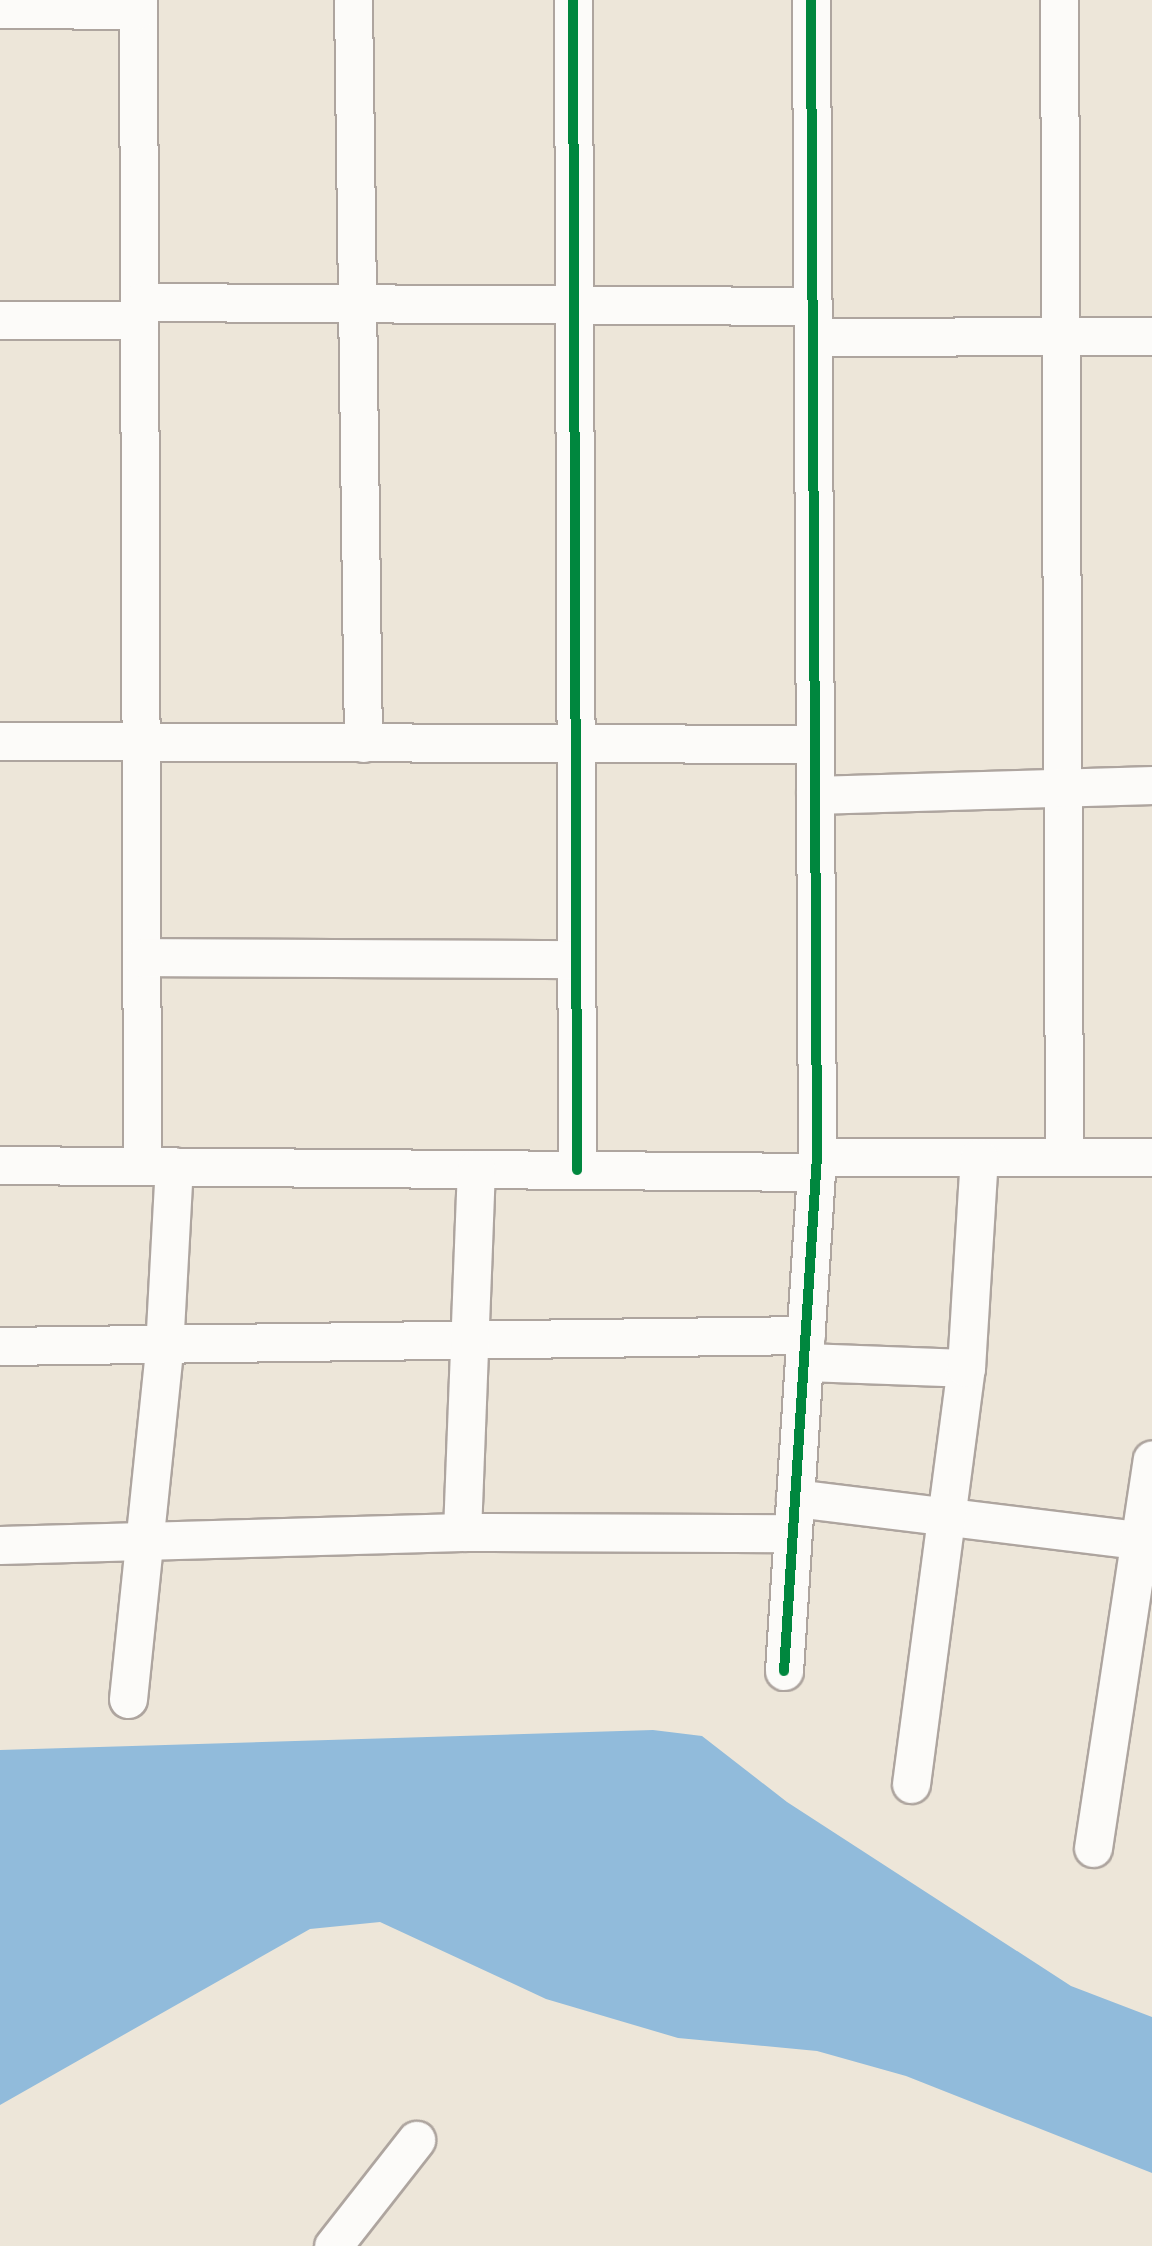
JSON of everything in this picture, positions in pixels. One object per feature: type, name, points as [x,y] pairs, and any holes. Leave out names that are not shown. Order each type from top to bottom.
[{"type":"street","points":[[353,0],[363,743]]},
{"type":"street","points":[[573,0],[577,1170]]},
{"type":"street","points":[[784,1671],[817,1164],[811,0]]},
{"type":"street","points":[[1059,0],[1064,1157]]},
{"type":"street","points":[[0,9],[138,5],[142,957],[158,1166],[164,1349],[128,1699]]},
{"type":"street","points":[[0,320],[140,311],[356,303],[574,304],[813,322],[1061,336],[1152,336]]},
{"type":"street","points":[[0,741],[815,744]]},
{"type":"street","points":[[815,795],[1152,785]]},
{"type":"street","points":[[142,957],[576,959]]},
{"type":"street","points":[[911,1784],[966,1368],[979,1157]]},
{"type":"street","points":[[0,1165],[577,1170],[979,1157],[1152,1157]]},
{"type":"street","points":[[462,1532],[476,1169]]},
{"type":"street","points":[[0,1346],[164,1349],[470,1335],[805,1349],[966,1368]]},
{"type":"street","points":[[1093,1847],[1146,1541],[1152,1459]]},
{"type":"street","points":[[0,1545],[145,1544],[462,1532],[794,1515],[946,1517],[1146,1541]]},
{"type":"street","points":[[333,2246],[416,2140]]},
{"type":"water","points":[[653,1730],[702,1736],[787,1802],[1071,1986],[1152,2017],[1152,2173],[906,2076],[817,2051],[678,2038],[546,1999],[380,1922],[310,1929],[0,2105],[0,1750]]},
{"type":"cycle path","points":[[573,0],[577,1170]]},
{"type":"cycle path","points":[[784,1671],[817,1157],[811,0]]}]
